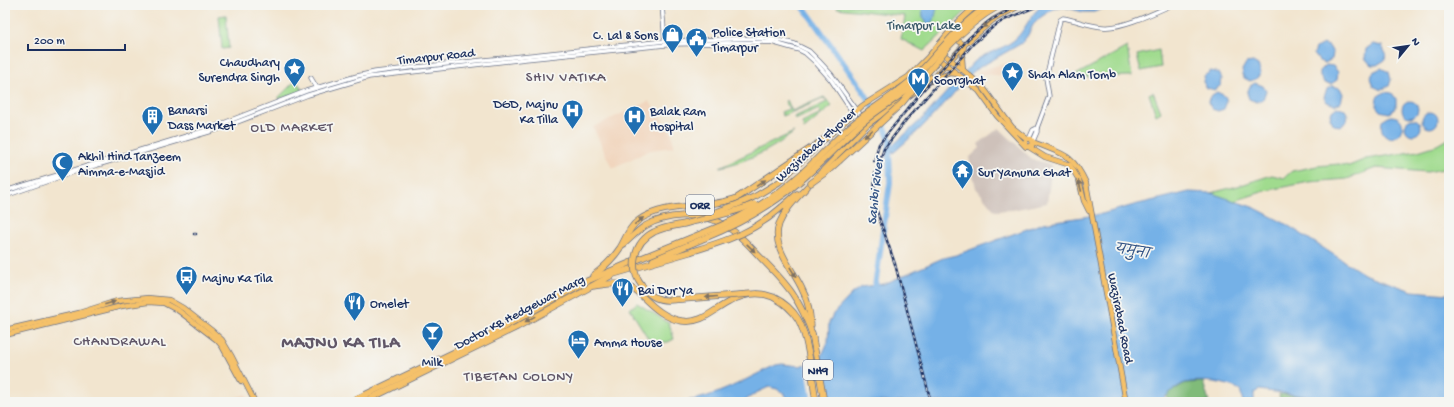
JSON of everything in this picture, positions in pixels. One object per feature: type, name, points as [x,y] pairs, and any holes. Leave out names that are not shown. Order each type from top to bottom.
[{"type":"highway","name":"Wazirabad Flyover","points":[[642,265],[704,236],[773,195],[800,175],[853,124],[916,76],[968,19],[990,5]]},
{"type":"highway","name":"Wazirabad Flyover","points":[[588,284],[639,259],[744,220],[776,200],[809,174],[867,119],[897,98],[924,76],[966,29],[984,15],[1000,6]]},
{"type":"highway","name":"Doctor KB Hedgewar Marg","points":[[350,402],[482,338],[588,284],[614,274],[642,265],[666,260],[745,233],[784,208],[809,185],[829,170],[902,103],[924,76]]},
{"type":"highway","points":[[675,226],[738,204],[756,196],[778,182],[826,138]]},
{"type":"highway","name":"ORR","points":[[588,284],[608,264],[620,248],[632,226],[643,218],[667,210],[724,202],[737,198],[826,138]]},
{"type":"highway","points":[[750,294],[667,300],[655,298],[641,286],[636,274],[634,263],[636,251],[649,235],[661,229],[734,212],[773,195]]},
{"type":"highway","points":[[784,208],[779,225],[778,239],[784,258],[805,295],[813,337]]},
{"type":"highway","points":[[620,248],[634,234],[650,224],[672,217],[695,217],[711,220],[727,227],[750,246],[786,283],[796,296],[806,316],[813,337]]},
{"type":"highway","points":[[588,284],[624,284],[634,290],[662,313],[677,320],[695,321],[705,317],[728,302],[750,294]]},
{"type":"highway","name":"Doctor KB Hedgewar Marg","points":[[363,402],[510,330],[588,284]]},
{"type":"highway","name":"NH9","points":[[750,294],[769,296],[785,304],[798,319],[805,341],[816,402]]},
{"type":"highway","name":"NH9","points":[[813,337],[824,402]]},
{"type":"main road","points":[[918,90],[908,77],[970,11],[980,5]]},
{"type":"main road","points":[[809,185],[824,167],[867,125],[932,80],[947,66],[964,45],[993,20],[1021,5]]},
{"type":"main road","points":[[949,32],[964,45]]},
{"type":"main road","points":[[932,80],[950,73],[961,72],[964,45]]},
{"type":"main road","name":"Wazirabad Road","points":[[936,47],[951,60],[961,72],[986,92],[1012,127],[1030,140],[1052,149],[1075,162],[1086,183],[1126,402]]},
{"type":"main road","name":"Wazirabad Road","points":[[931,53],[947,66],[961,72]]},
{"type":"main road","points":[[920,64],[932,80]]},
{"type":"main road","name":"ORR","points":[[826,138],[862,106],[908,77]]},
{"type":"main road","name":"Wazirabad Road","points":[[973,82],[986,98],[997,116],[1027,146],[1045,157],[1065,162],[1070,165],[1079,180],[1084,201],[1091,214]]},
{"type":"main road","points":[[1025,140],[1030,140],[1032,146],[1027,146],[1025,140]]},
{"type":"main road","points":[[5,330],[86,311],[117,301],[148,298],[169,300],[183,308],[222,340],[232,357],[253,402]]},
{"type":"main road","points":[[5,335],[122,306],[148,302],[164,304],[179,311],[217,340],[253,402]]},
{"type":"street","points":[[662,5],[665,43]]},
{"type":"street","points":[[1030,140],[1033,130],[1037,128],[1049,96],[1046,78],[1060,20],[1063,18],[1092,25],[1112,27],[1145,17],[1172,5]]},
{"type":"street","name":"Timarpur Road","points":[[5,196],[75,171],[203,131],[316,88],[375,72],[665,43],[771,42],[799,50],[805,53],[816,63],[856,112]]},
{"type":"street","name":"Timarpur Road","points":[[5,191],[220,129],[308,95],[369,77],[665,43]]},
{"type":"street","points":[[311,78],[316,88]]},
{"type":"street","points":[[856,112],[867,125]]},
{"type":"street","points":[[856,112],[863,129]]},
{"type":"shaded area","points":[[1013,61],[1013,76],[977,74],[978,71]]},
{"type":"shaded area","name":"Balak Ram Hospital","points":[[649,101],[670,130],[674,144],[673,147],[651,150],[612,168],[593,127]]},
{"type":"shaded area","points":[[999,128],[1032,159],[1052,165],[1047,203],[1012,210],[995,211],[976,188],[969,158],[980,148],[978,144]]},
{"type":"shaded area","points":[[246,394],[249,402],[222,402]]},
{"type":"green space","name":"Timarpur Lake","points":[[838,5],[975,5],[963,14],[924,51],[901,39],[905,16],[837,8]]},
{"type":"green space","points":[[226,15],[229,48],[222,49],[219,16]]},
{"type":"green space","points":[[1127,47],[1132,76],[1072,77]]},
{"type":"green space","points":[[1159,50],[1161,67],[1141,71],[1137,55]]},
{"type":"green space","points":[[296,80],[303,91],[279,99],[278,98]]},
{"type":"green space","points":[[1153,92],[1161,112],[1156,115],[1149,94]]},
{"type":"green space","points":[[824,97],[825,98],[783,116],[781,112],[789,109],[785,101],[787,100],[792,111]]},
{"type":"green space","points":[[825,98],[832,106],[804,129],[802,123],[821,114],[819,109],[795,120],[794,117],[827,102]]},
{"type":"green space","points":[[794,132],[775,146],[760,154],[737,163],[720,167]]},
{"type":"green space","points":[[1449,138],[1449,168],[1427,172],[1376,168],[1347,179],[1309,182],[1265,191],[1234,201],[1211,193],[1272,175],[1284,178],[1292,171],[1317,166],[1339,164],[1349,166],[1366,159],[1418,151],[1437,145]]},
{"type":"green space","points":[[637,303],[669,323],[674,339],[668,342],[651,343],[630,309]]},
{"type":"green space","points":[[1203,382],[1209,402],[1167,402],[1167,394],[1185,383]]},
{"type":"green space","points":[[1279,394],[1313,397],[1328,402],[1280,402]]},
{"type":"water","points":[[922,5],[938,5],[932,22],[927,24],[923,17]]},
{"type":"water","points":[[1043,5],[1113,5],[1094,12],[1083,12],[1064,7],[1053,9],[1041,17],[1033,25],[1022,43],[973,71],[918,131],[893,153],[893,145],[922,119],[974,62],[1013,41],[1034,13]]},
{"type":"water","points":[[1323,44],[1329,46],[1333,53],[1332,59],[1325,63],[1319,61],[1314,54],[1316,48]]},
{"type":"water","points":[[1373,44],[1382,46],[1386,54],[1385,60],[1377,65],[1371,65],[1365,58],[1366,49]]},
{"type":"water","points":[[1253,62],[1258,65],[1261,73],[1256,79],[1250,81],[1244,78],[1242,70],[1246,63]]},
{"type":"water","points":[[1326,65],[1333,66],[1338,72],[1337,80],[1331,84],[1325,83],[1320,77],[1320,71]]},
{"type":"water","points":[[1381,68],[1389,72],[1391,80],[1389,86],[1381,90],[1373,86],[1370,78],[1373,72]]},
{"type":"water","points":[[1211,71],[1219,73],[1222,79],[1221,85],[1215,90],[1207,88],[1203,82],[1204,76]]},
{"type":"water","points":[[1255,83],[1263,86],[1266,91],[1263,99],[1257,102],[1249,99],[1247,93],[1250,86]]},
{"type":"water","points":[[1332,86],[1340,88],[1343,94],[1341,102],[1335,105],[1327,102],[1324,97],[1327,89]]},
{"type":"water","points":[[1217,92],[1225,96],[1227,101],[1224,109],[1218,111],[1212,109],[1208,102],[1212,95]]},
{"type":"water","points":[[1384,92],[1392,93],[1396,99],[1396,108],[1389,113],[1380,111],[1376,106],[1377,97]]},
{"type":"water","points":[[1410,101],[1417,106],[1418,109],[1413,116],[1410,117],[1403,112],[1402,109],[1407,102]]},
{"type":"water","points":[[1337,107],[1345,110],[1348,115],[1347,121],[1341,126],[1334,125],[1330,118],[1332,111]]},
{"type":"water","points":[[1430,112],[1436,114],[1438,120],[1436,126],[1430,128],[1424,126],[1422,120],[1424,114]]},
{"type":"water","points":[[1390,116],[1397,117],[1401,121],[1402,125],[1401,130],[1394,137],[1389,137],[1384,134],[1381,126],[1382,121]]},
{"type":"water","points":[[1413,119],[1420,124],[1421,127],[1416,134],[1413,135],[1406,130],[1405,127],[1410,120]]},
{"type":"water","name":"यमुना","points":[[1189,192],[1211,193],[1255,208],[1284,223],[1364,274],[1412,291],[1449,294],[1449,402],[1328,402],[1313,397],[1259,390],[1254,393],[1254,402],[1243,402],[1240,390],[1235,387],[1221,383],[1198,381],[1185,383],[1178,386],[1160,402],[789,402],[783,393],[777,389],[769,387],[756,393],[743,402],[654,402],[697,399],[727,389],[776,365],[782,364],[800,366],[815,360],[823,353],[828,342],[829,323],[833,314],[853,293],[862,287],[884,284],[943,258],[956,255],[1043,223],[1102,214]]},
{"type":"pier","points":[[820,353],[829,402],[812,402],[805,362],[814,359]]},
{"type":"waterway","name":"Sahibi River","points":[[802,5],[862,89],[883,122],[890,141],[890,183],[874,293]]},
{"type":"waterway","name":"Sahibi River","points":[[889,150],[896,145]]},
{"type":"railway","points":[[874,161],[879,144],[918,96],[969,38],[989,21],[1019,5]]},
{"type":"railway","points":[[931,402],[895,264],[874,203],[875,174],[884,149],[906,120],[974,43],[1004,20],[1040,5]]},
{"type":"place","name":"C. Lal & Sons","points":[[673,54]]},
{"type":"place","name":"Police Station Timarpur","points":[[697,58]]},
{"type":"place","name":"Chaudhary Surendra Singh","points":[[295,88]]},
{"type":"place","name":"Shah Alam Tomb","points":[[1012,92]]},
{"type":"place","name":"Soorghat","points":[[919,98]]},
{"type":"place","name":"DGD, Majnu Ka Tilla","points":[[573,130]]},
{"type":"place","name":"Banarsi Dass Market","points":[[153,136]]},
{"type":"place","name":"Balak Ram Hospital","points":[[635,136]]},
{"type":"place","name":"Akhil Hind Tanzeem Aimma-e-Masjid","points":[[62,182]]},
{"type":"place","name":"Sur Yamuna Ghat","points":[[963,190]]},
{"type":"place","name":"Majnu Ka Tila","points":[[186,296]]},
{"type":"place","name":"Bai Dur Ya","points":[[623,308]]},
{"type":"place","name":"Omelet","points":[[355,322]]},
{"type":"place","name":"Milk","points":[[432,352]]},
{"type":"place","name":"Amma House","points":[[578,360]]},
{"type":"district","name":"SHIV VATIKA","points":[[566,76]]},
{"type":"district","name":"OLD MARKET","points":[[292,126]]},
{"type":"district","name":"CHANDRAWAL","points":[[120,340]]},
{"type":"district","name":"MAJNU KA TILA","points":[[341,341]]},
{"type":"district","name":"TIBETAN COLONY","points":[[519,375]]}]
